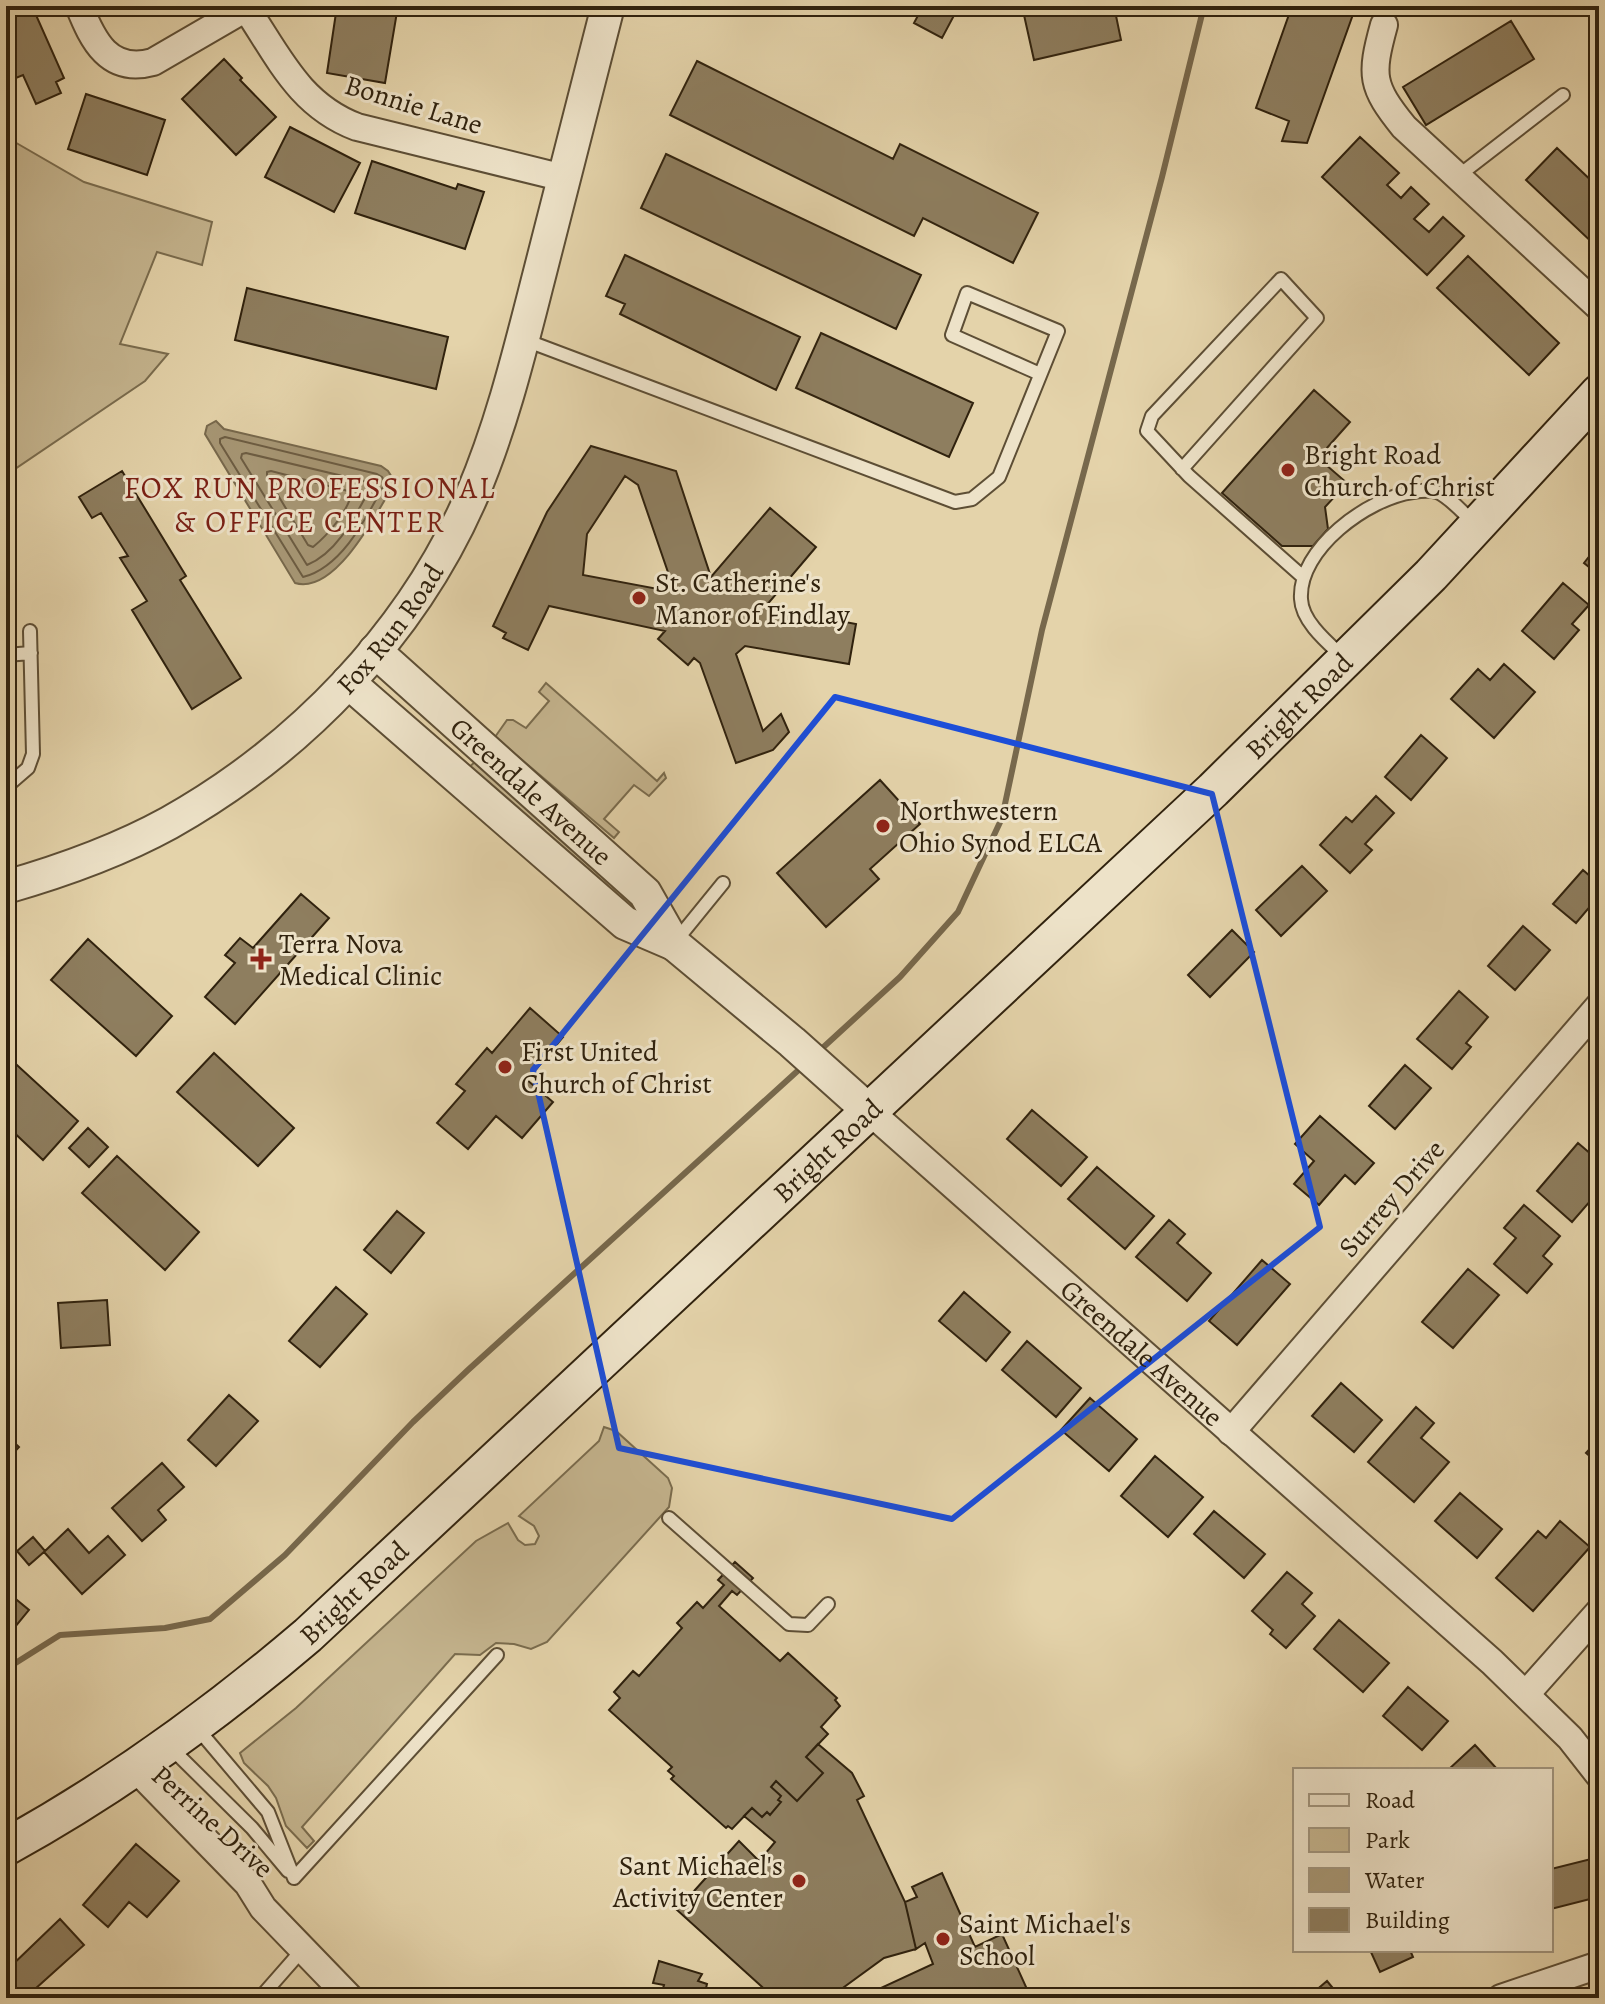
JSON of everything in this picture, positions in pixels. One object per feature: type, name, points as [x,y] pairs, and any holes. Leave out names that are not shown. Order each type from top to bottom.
[{"type":"main road","name":"Bright Road","points":[[6,1847],[128,1774],[182,1736],[308,1635],[1213,790],[1477,526],[1599,393]]},
{"type":"street","name":"Bonnie Lane","points":[[79,6],[98,44],[108,56],[122,64],[137,66],[153,62],[247,7],[301,91],[313,103],[342,121],[451,152],[564,178]]},
{"type":"street","name":"Fox Run Road","points":[[6,887],[54,873],[113,850],[168,823],[226,788],[325,707],[375,651],[407,609],[471,497],[494,439],[608,6]]},
{"type":"street","points":[[1384,25],[1374,72],[1384,102],[1404,127],[1599,307]]},
{"type":"street","name":"Greendale Avenue","points":[[375,651],[645,893],[674,944]]},
{"type":"street","name":"Greendale Avenue","points":[[348,682],[625,923],[674,944],[792,1042],[1526,1694],[1570,1738],[1599,1775]]},
{"type":"street","name":"Surrey Drive","points":[[1231,1432],[1599,1006]]},
{"type":"street","points":[[1526,1694],[1599,1612]]},
{"type":"street","name":"Perrine Drive","points":[[128,1774],[248,1884],[263,1908],[348,1997]]},
{"type":"street","points":[[1501,1998],[1599,1965]]},
{"type":"lane","points":[[1457,177],[1563,95]]},
{"type":"lane","points":[[1182,469],[1317,318],[1281,279],[1152,416],[1147,431],[1182,469],[1303,577]]},
{"type":"lane","points":[[522,338],[955,502],[972,499],[999,477],[1058,331],[967,293],[952,335],[1040,374]]},
{"type":"lane","points":[[1346,660],[1325,641],[1307,618],[1301,601],[1303,577],[1333,534],[1378,503],[1404,493],[1436,492],[1477,526]]},
{"type":"lane","points":[[6,787],[28,768],[33,754],[30,631]]},
{"type":"lane","points":[[6,655],[31,653]]},
{"type":"lane","points":[[674,944],[723,883]]},
{"type":"lane","points":[[669,1518],[789,1624],[808,1625],[828,1604]]},
{"type":"lane","points":[[294,1878],[497,1655]]},
{"type":"lane","points":[[182,1736],[268,1812],[294,1878]]},
{"type":"lane","points":[[182,1736],[294,1878]]},
{"type":"lane","points":[[260,1998],[303,1949]]},
{"type":"highlighted area","points":[[835,697],[1212,794],[1320,1227],[952,1519],[619,1448],[533,1070]]},
{"type":"green space","points":[[6,137],[84,182],[212,222],[202,265],[157,252],[120,344],[168,354],[145,381],[6,475]]},
{"type":"green space","points":[[546,683],[657,781],[664,773],[666,778],[649,796],[634,785],[604,819],[619,832],[614,838],[495,737],[507,720],[526,728],[549,701],[539,692]]},
{"type":"green space","points":[[477,760],[640,902],[638,915],[465,771]]},
{"type":"green space","points":[[604,1427],[616,1431],[668,1478],[672,1488],[669,1507],[547,1642],[531,1649],[496,1643],[480,1655],[455,1654],[302,1827],[314,1841],[307,1848],[286,1826],[276,1798],[244,1763],[240,1753],[296,1708],[476,1541],[508,1523],[518,1540],[525,1545],[535,1544],[539,1536],[534,1526],[519,1516],[599,1441]]},
{"type":"water","points":[[216,421],[224,429],[381,466],[388,471],[395,482],[378,512],[354,548],[326,576],[310,583],[295,583],[205,434],[207,426]]},
{"type":"building","points":[[6,6],[32,6],[64,78],[56,82],[61,93],[36,104],[23,75],[6,82]]},
{"type":"building","points":[[337,6],[398,6],[385,83],[327,73]]},
{"type":"building","points":[[923,6],[959,6],[942,38],[914,23]]},
{"type":"building","points":[[1022,6],[1114,6],[1121,40],[1034,60]]},
{"type":"building","points":[[1292,6],[1356,6],[1307,143],[1282,141],[1289,121],[1256,108]]},
{"type":"building","points":[[1511,21],[1534,59],[1426,125],[1403,87]]},
{"type":"building","points":[[224,59],[276,117],[236,155],[182,99]]},
{"type":"building","points":[[697,61],[893,159],[900,144],[1038,213],[1013,263],[923,218],[914,236],[670,115]]},
{"type":"building","points":[[86,94],[165,120],[147,175],[68,149]]},
{"type":"building","points":[[290,127],[360,163],[334,212],[265,177]]},
{"type":"building","points":[[1360,137],[1399,173],[1387,185],[1401,198],[1411,187],[1429,204],[1414,219],[1429,232],[1443,217],[1464,236],[1427,275],[1322,177]]},
{"type":"building","points":[[1557,148],[1599,188],[1599,249],[1526,180]]},
{"type":"building","points":[[666,154],[921,275],[896,329],[641,208]]},
{"type":"building","points":[[372,161],[456,189],[458,184],[484,192],[465,249],[355,213]]},
{"type":"building","points":[[625,255],[800,337],[776,390],[620,314],[625,304],[606,296]]},
{"type":"building","points":[[1468,256],[1559,343],[1529,375],[1437,288]]},
{"type":"building","points":[[247,288],[448,337],[436,389],[235,340]]},
{"type":"building","points":[[821,333],[973,403],[949,457],[796,388]]},
{"type":"building","name":"Bright Road Church of Christ","points":[[1314,390],[1350,422],[1318,458],[1347,483],[1325,507],[1328,529],[1313,546],[1282,546],[1222,493]]},
{"type":"building","name":"St. Catherine's Manor of Findlay","points":[[591,446],[676,471],[711,577],[770,508],[816,547],[765,607],[856,624],[849,664],[745,646],[736,654],[763,731],[781,714],[789,732],[773,750],[736,763],[700,663],[694,658],[688,665],[658,639],[665,631],[549,606],[528,650],[503,638],[506,633],[493,626],[547,512]],"holes":[[[625,476],[638,485],[671,581],[663,590],[583,575],[587,534]]]},
{"type":"building","points":[[122,471],[186,576],[180,580],[241,678],[192,709],[132,610],[147,601],[120,558],[128,556],[101,513],[92,518],[79,497]]},
{"type":"building","points":[[1599,544],[1599,575],[1584,563]]},
{"type":"building","points":[[1563,583],[1589,605],[1572,624],[1579,630],[1554,659],[1522,631]]},
{"type":"building","points":[[1504,664],[1535,692],[1494,738],[1451,699],[1478,669],[1490,680]]},
{"type":"building","points":[[1421,735],[1447,758],[1411,800],[1385,777]]},
{"type":"building","points":[[880,780],[920,824],[870,869],[879,879],[826,927],[777,873]]},
{"type":"building","points":[[1376,796],[1394,813],[1365,844],[1372,850],[1350,873],[1320,845],[1346,817],[1352,822]]},
{"type":"building","points":[[1302,866],[1327,891],[1281,936],[1256,910]]},
{"type":"building","points":[[1583,870],[1599,884],[1599,896],[1576,923],[1553,904]]},
{"type":"building","name":"Terra Nova Medical Clinic","points":[[301,894],[329,918],[235,1024],[205,997],[235,963],[225,955],[240,938],[253,948]]},
{"type":"building","points":[[1523,926],[1550,950],[1515,990],[1488,966]]},
{"type":"building","points":[[1232,930],[1254,952],[1210,997],[1188,975]]},
{"type":"building","points":[[88,939],[172,1016],[136,1056],[51,980]]},
{"type":"building","points":[[1459,991],[1488,1017],[1466,1043],[1471,1047],[1452,1069],[1417,1039]]},
{"type":"building","name":"First United Church of Christ","points":[[530,1008],[563,1037],[527,1080],[553,1102],[522,1138],[496,1116],[468,1149],[437,1123],[465,1091],[456,1084],[487,1048],[492,1053]]},
{"type":"building","points":[[214,1053],[294,1128],[258,1166],[177,1092]]},
{"type":"building","points":[[6,1055],[78,1121],[43,1160],[6,1125]]},
{"type":"building","points":[[1405,1065],[1431,1088],[1395,1129],[1369,1106]]},
{"type":"building","points":[[1032,1110],[1087,1157],[1061,1186],[1007,1139]]},
{"type":"building","points":[[1320,1116],[1374,1163],[1355,1184],[1345,1175],[1319,1205],[1294,1184],[1314,1161],[1295,1144]]},
{"type":"building","points":[[88,1128],[108,1147],[89,1167],[69,1148]]},
{"type":"building","points":[[1578,1143],[1599,1161],[1599,1191],[1572,1222],[1537,1191]]},
{"type":"building","points":[[117,1156],[199,1232],[165,1270],[82,1193]]},
{"type":"building","points":[[1097,1167],[1154,1216],[1125,1249],[1068,1199]]},
{"type":"building","points":[[1524,1205],[1560,1236],[1543,1256],[1552,1264],[1527,1293],[1494,1264],[1516,1238],[1504,1228]]},
{"type":"building","points":[[397,1211],[424,1233],[391,1273],[364,1250]]},
{"type":"building","points":[[1169,1220],[1185,1234],[1177,1243],[1211,1273],[1187,1301],[1136,1257]]},
{"type":"building","points":[[1262,1260],[1290,1284],[1237,1345],[1209,1321]]},
{"type":"building","points":[[1468,1269],[1499,1295],[1453,1348],[1422,1322]]},
{"type":"building","points":[[336,1287],[367,1314],[320,1367],[289,1341]]},
{"type":"building","points":[[964,1292],[1010,1332],[986,1361],[939,1321]]},
{"type":"building","points":[[107,1300],[110,1345],[61,1348],[58,1303]]},
{"type":"building","points":[[1027,1341],[1081,1388],[1056,1417],[1002,1370]]},
{"type":"building","points":[[1341,1383],[1382,1420],[1354,1452],[1312,1416]]},
{"type":"building","points":[[229,1395],[258,1421],[216,1466],[188,1440]]},
{"type":"building","points":[[1090,1398],[1137,1439],[1109,1471],[1061,1430]]},
{"type":"building","points":[[1416,1407],[1434,1423],[1421,1438],[1449,1462],[1414,1502],[1368,1462]]},
{"type":"building","points":[[6,1435],[19,1447],[6,1461]]},
{"type":"building","points":[[1599,1439],[1599,1464],[1586,1453]]},
{"type":"building","points":[[1155,1456],[1203,1497],[1168,1537],[1121,1496]]},
{"type":"building","points":[[162,1463],[184,1487],[158,1510],[166,1520],[142,1541],[112,1508]]},
{"type":"building","points":[[1460,1493],[1502,1529],[1477,1558],[1435,1521]]},
{"type":"building","points":[[1214,1511],[1265,1554],[1244,1578],[1194,1534]]},
{"type":"building","points":[[1560,1521],[1590,1547],[1533,1611],[1496,1578],[1538,1531],[1546,1538]]},
{"type":"building","points":[[68,1529],[89,1553],[108,1536],[125,1555],[82,1594],[44,1552],[29,1565],[17,1551],[33,1537],[45,1551]]},
{"type":"building","points":[[735,1562],[753,1578],[737,1595],[732,1591],[719,1606],[780,1661],[788,1653],[837,1698],[835,1700],[840,1706],[821,1727],[828,1734],[806,1757],[823,1773],[797,1801],[776,1781],[771,1787],[781,1796],[778,1800],[781,1802],[770,1815],[767,1812],[762,1817],[752,1808],[732,1829],[726,1828],[671,1779],[674,1776],[668,1771],[672,1767],[609,1710],[620,1698],[614,1692],[633,1671],[639,1676],[682,1628],[677,1623],[697,1602],[703,1608],[724,1585],[718,1580]]},
{"type":"building","points":[[1287,1572],[1312,1593],[1302,1604],[1315,1616],[1286,1648],[1270,1634],[1273,1630],[1252,1611]]},
{"type":"building","points":[[6,1591],[29,1610],[6,1638]]},
{"type":"building","points":[[1339,1620],[1389,1663],[1363,1692],[1314,1649]]},
{"type":"building","points":[[1408,1687],[1448,1721],[1422,1750],[1383,1716]]},
{"type":"building","name":"Sant Michael's Activity Center","points":[[818,1744],[852,1773],[864,1796],[857,1800],[905,1902],[916,1949],[884,1958],[829,1998],[768,1998],[770,1994],[677,1910],[739,1841],[759,1861],[775,1842],[744,1816],[752,1808],[762,1817],[767,1812],[770,1815],[781,1802],[778,1800],[781,1796],[771,1787],[776,1781],[797,1801],[823,1773],[806,1757]]},
{"type":"building","points":[[1475,1745],[1496,1768],[1450,1768]]},
{"type":"building","points":[[136,1844],[179,1881],[147,1917],[129,1902],[108,1927],[83,1905]]},
{"type":"building","points":[[1599,1857],[1599,1883],[1591,1886],[1594,1898],[1553,1908],[1553,1868]]},
{"type":"building","name":"Saint Michael's School","points":[[942,1873],[975,1947],[1002,1934],[1031,1998],[865,1998],[933,1964],[925,1943],[916,1949],[905,1902],[917,1897],[912,1887]]},
{"type":"building","points":[[60,1919],[84,1945],[25,1998],[6,1978],[6,1971]]},
{"type":"building","points":[[1371,1952],[1411,1952],[1413,1957],[1380,1972]]},
{"type":"building","points":[[659,1961],[702,1974],[698,1981],[707,1984],[704,1997],[708,1998],[660,1998],[664,1985],[653,1983]]},
{"type":"building","points":[[1327,1981],[1341,1998],[1307,1998]]},
{"type":"waterway","points":[[817,1053],[900,977],[958,912],[1002,818],[1042,630],[1204,6]]},
{"type":"waterway","points":[[6,1669],[60,1635],[165,1628],[210,1619],[285,1555],[413,1422],[468,1370],[803,1066]]},
{"type":"place","name":"Bright Road Church of Christ","points":[[1288,470]]},
{"type":"place","name":"St. Catherine's Manor of Findlay","points":[[639,598]]},
{"type":"place","name":"Northwestern Ohio Synod ELCA","points":[[883,826]]},
{"type":"place","name":"Terra Nova Medical Clinic","points":[[261,959]]},
{"type":"place","name":"First United Church of Christ","points":[[505,1067]]},
{"type":"place","name":"Sant Michael's Activity Center","points":[[799,1881]]},
{"type":"place","name":"Saint Michael's School","points":[[943,1939]]},
{"type":"district","name":"FOX RUN PROFESSIONAL & OFFICE CENTER","points":[[310,505]]}]
